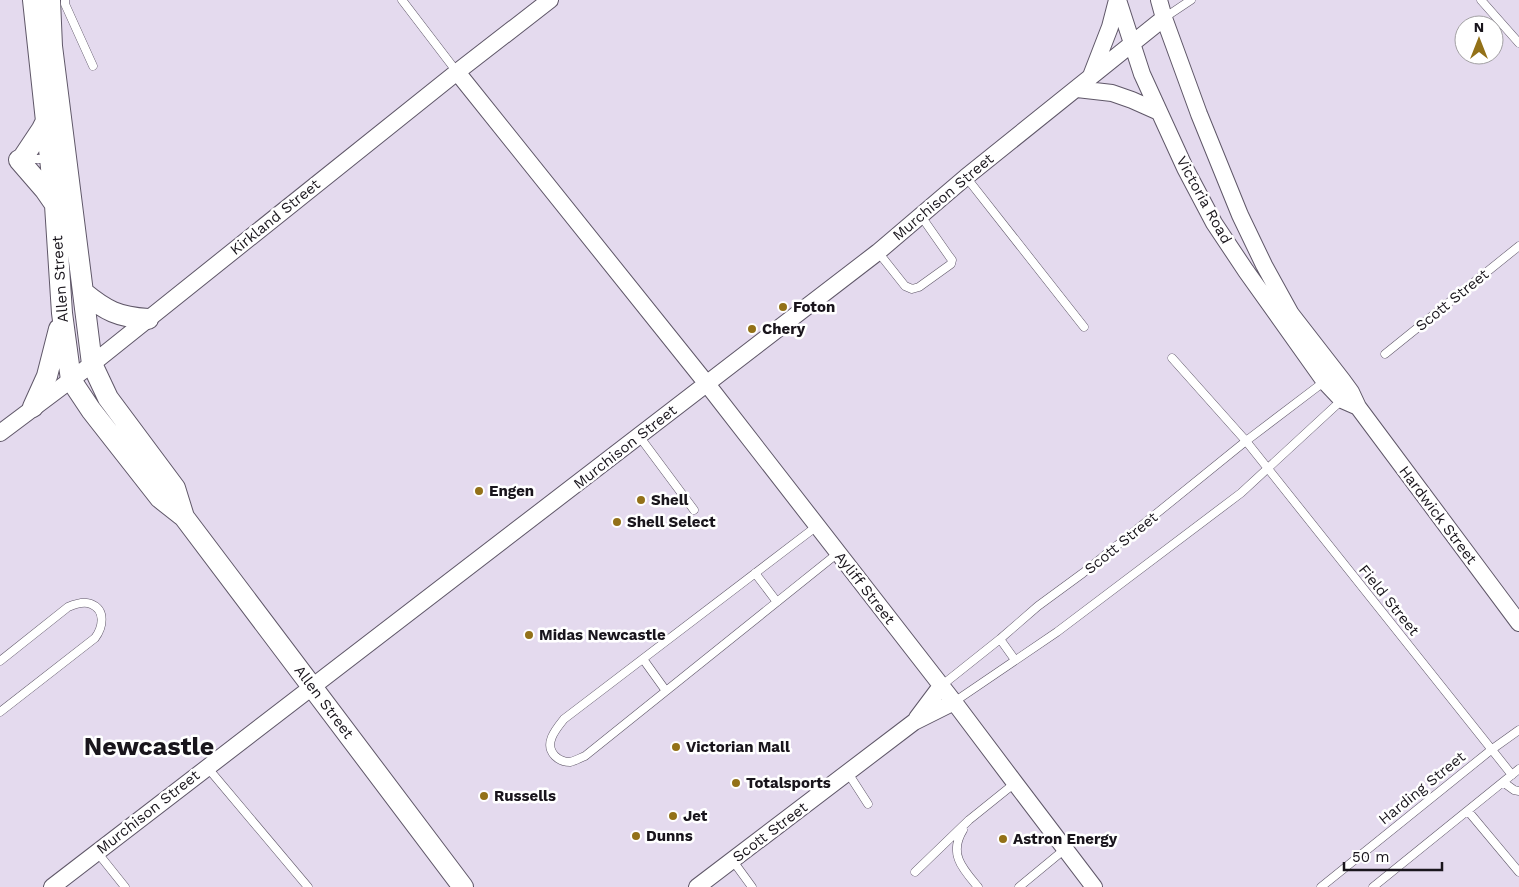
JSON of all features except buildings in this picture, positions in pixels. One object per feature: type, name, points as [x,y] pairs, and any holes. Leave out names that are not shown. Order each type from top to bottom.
[{"type":"street","name":"Allen Street","points":[[33,0],[46,121],[58,159],[83,292],[92,364],[108,398],[175,488],[184,517]]},
{"type":"street","name":"Allen Street","points":[[50,0],[58,159],[55,205],[62,313],[71,380],[91,410],[160,498],[184,517],[463,887]]},
{"type":"street","name":"Kirkland Street","points":[[0,433],[92,364],[550,0]]},
{"type":"street","points":[[1090,78],[1110,27],[1118,0]]},
{"type":"street","name":"Victoria Road","points":[[1118,0],[1131,45],[1142,74],[1185,168],[1214,223],[1246,271],[1331,377]]},
{"type":"street","points":[[1159,0],[1199,114],[1236,206],[1264,265],[1291,314],[1331,377]]},
{"type":"street","name":"Murchison Street","points":[[52,887],[878,252],[966,177],[1164,18]]},
{"type":"street","name":"Ayliff Street","points":[[457,72],[707,384],[954,702],[1014,784],[1094,887]]},
{"type":"street","points":[[1077,89],[1112,93],[1159,112]]},
{"type":"street","points":[[46,121],[18,160],[45,190],[55,205]]},
{"type":"street","points":[[83,292],[105,309],[129,318],[148,319]]},
{"type":"street","points":[[33,407],[47,376],[62,313]]},
{"type":"street","name":"Hardwick Street","points":[[1331,377],[1346,396],[1358,407],[1519,623]]},
{"type":"street","name":"Scott Street","points":[[914,722],[941,686]]},
{"type":"street","name":"Scott Street","points":[[698,887],[914,722],[954,702]]},
{"type":"lane","points":[[65,0],[65,4],[93,66]]},
{"type":"lane","points":[[402,0],[457,72]]},
{"type":"lane","name":"Murchison Street","points":[[1164,18],[1191,0]]},
{"type":"lane","points":[[1481,0],[1519,43]]},
{"type":"lane","points":[[18,160],[58,159]]},
{"type":"lane","points":[[966,177],[1084,327]]},
{"type":"lane","points":[[878,252],[905,286],[912,289],[920,287],[951,264],[952,260],[921,216]]},
{"type":"lane","name":"Scott Street","points":[[1385,354],[1519,246]]},
{"type":"lane","name":"Field Street","points":[[1172,358],[1246,441],[1512,775]]},
{"type":"lane","name":"Scott Street","points":[[941,686],[1000,640],[1038,606],[1083,573],[1246,441],[1331,377]]},
{"type":"lane","name":"Scott Street","points":[[954,702],[1057,632],[1233,499],[1346,396]]},
{"type":"lane","points":[[639,436],[694,510]]},
{"type":"lane","points":[[816,526],[564,719],[554,730],[550,741],[550,750],[554,755],[561,760],[570,762],[585,756],[838,553]]},
{"type":"lane","points":[[755,574],[777,602]]},
{"type":"lane","points":[[0,661],[68,607],[78,603],[90,603],[96,607],[101,615],[101,630],[95,638],[0,712]]},
{"type":"lane","points":[[1000,640],[1014,660]]},
{"type":"lane","points":[[643,659],[666,691]]},
{"type":"lane","name":"Harding Street","points":[[1320,887],[1491,750],[1519,730]]},
{"type":"lane","points":[[207,767],[308,887]]},
{"type":"lane","points":[[1373,887],[1519,769]]},
{"type":"lane","points":[[848,774],[868,804]]},
{"type":"lane","points":[[1503,782],[1514,790],[1519,791]]},
{"type":"lane","points":[[915,872],[969,820],[1014,784]]},
{"type":"lane","points":[[1468,811],[1519,872]]},
{"type":"lane","points":[[969,820],[958,838],[956,849],[961,866],[978,887]]},
{"type":"lane","points":[[1020,887],[1065,849]]},
{"type":"lane","points":[[97,852],[125,887]]},
{"type":"lane","points":[[733,861],[752,887]]},
{"type":"place","name":"Foton","points":[[783,307]]},
{"type":"place","name":"Chery","points":[[752,329]]},
{"type":"place","name":"Engen","points":[[479,491]]},
{"type":"place","name":"Shell","points":[[641,500]]},
{"type":"place","name":"Shell Select","points":[[617,522]]},
{"type":"place","name":"Midas Newcastle","points":[[529,635]]},
{"type":"place","name":"Victorian Mall","points":[[676,747]]},
{"type":"place","name":"Totalsports","points":[[736,783]]},
{"type":"place","name":"Russells","points":[[484,796]]},
{"type":"place","name":"Jet","points":[[673,816]]},
{"type":"place","name":"Dunns","points":[[636,836]]},
{"type":"place","name":"Astron Energy","points":[[1003,839]]},
{"type":"district","name":"Newcastle","points":[[149,746]]}]
